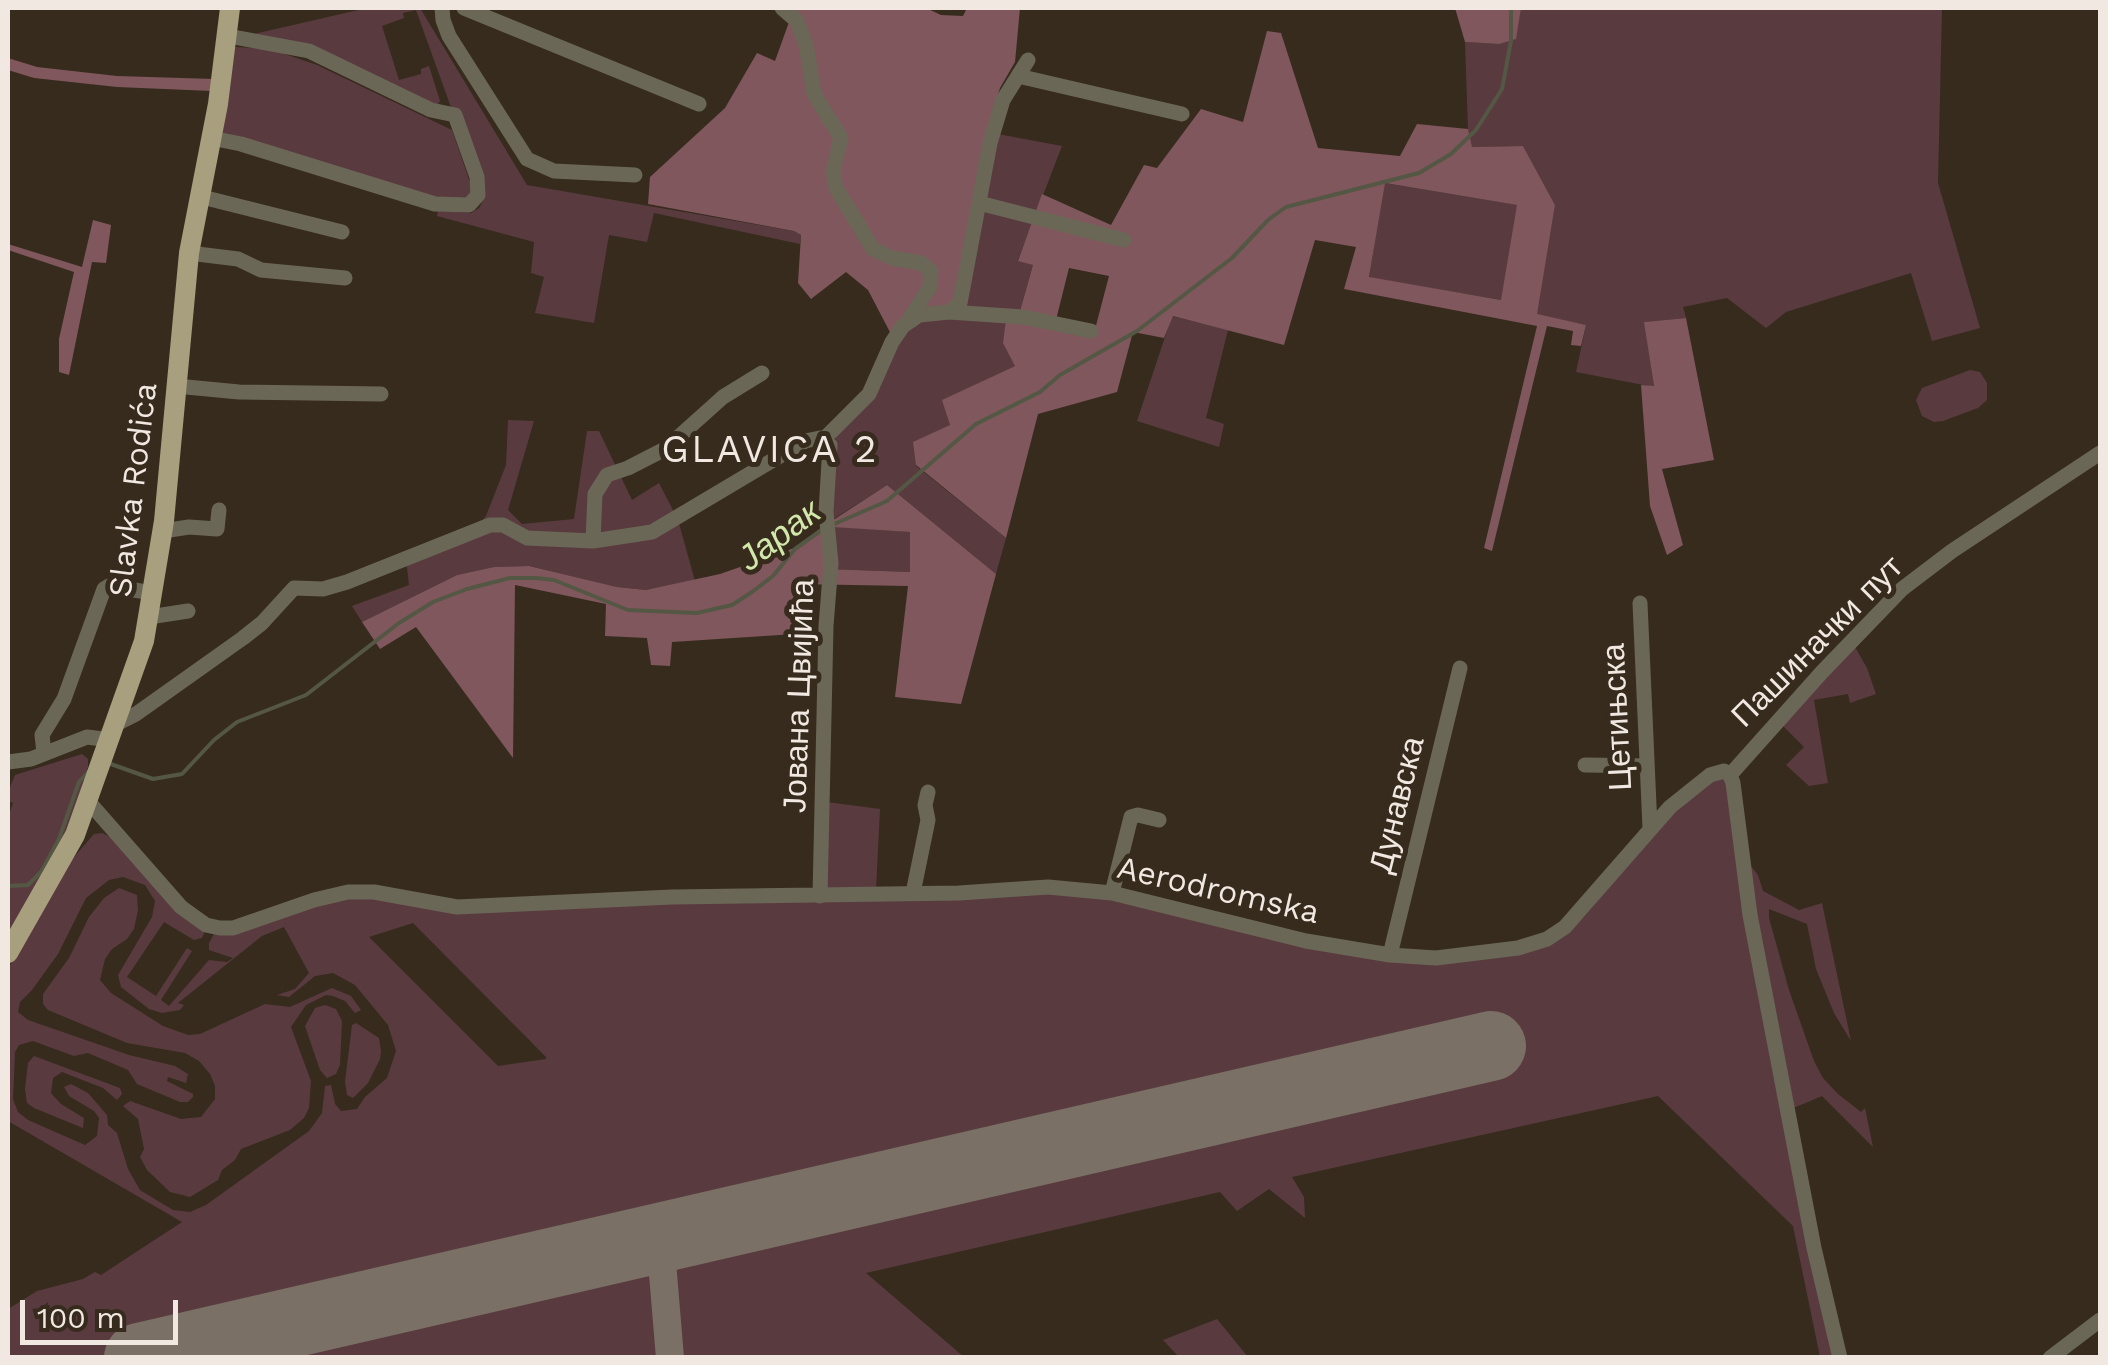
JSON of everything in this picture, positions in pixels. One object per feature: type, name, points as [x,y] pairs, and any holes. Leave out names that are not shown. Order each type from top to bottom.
[{"type":"main road","name":"Slavka Rodića","points":[[8,953],[75,835],[144,642],[163,531],[189,253],[230,8]]},
{"type":"street","points":[[442,8],[449,36],[527,160],[554,171],[635,175]]},
{"type":"street","points":[[464,8],[699,104]]},
{"type":"street","points":[[8,762],[113,732],[243,638],[294,588],[323,589],[347,582],[490,525],[503,524],[527,538],[593,542],[652,532],[805,441],[824,439],[869,394],[892,342],[930,287],[931,272],[921,263],[892,258],[872,249],[836,188],[833,172],[840,133],[814,94],[806,45],[797,21],[782,8]]},
{"type":"street","points":[[211,138],[435,204],[464,206],[473,204],[478,195],[477,177],[454,115],[430,110],[309,51],[228,36]]},
{"type":"street","points":[[950,312],[960,303],[1002,100],[1028,60]]},
{"type":"street","points":[[1018,76],[1182,114]]},
{"type":"street","points":[[198,196],[342,232]]},
{"type":"street","points":[[979,203],[1124,240]]},
{"type":"street","points":[[189,253],[238,259],[261,270],[345,278]]},
{"type":"street","points":[[904,326],[919,316],[950,312],[1023,317],[1091,331]]},
{"type":"street","points":[[593,542],[594,494],[607,475],[665,448],[723,397],[762,373]]},
{"type":"street","points":[[176,386],[239,392],[382,394]]},
{"type":"street","name":"Јована Цвијића","points":[[820,896],[831,563],[826,512],[831,449],[824,439]]},
{"type":"street","name":"Пашиначки пут","points":[[1730,775],[1902,590],[1952,551],[2100,452]]},
{"type":"street","points":[[163,531],[189,527],[216,529],[219,510]]},
{"type":"street","points":[[44,753],[42,734],[64,699],[104,589],[109,586],[153,593]]},
{"type":"street","name":"Цетињска","points":[[1640,603],[1650,828]]},
{"type":"street","points":[[149,616],[188,612]]},
{"type":"street","name":"Дунавска","points":[[1390,956],[1460,668]]},
{"type":"street","points":[[1584,765],[1647,766]]},
{"type":"street","name":"Aerodromska","points":[[88,801],[181,907],[206,925],[220,928],[233,928],[348,892],[374,892],[457,907],[672,897],[1048,888],[1112,892],[1233,925],[1390,956],[1436,958],[1518,948],[1565,927],[1670,807],[1710,775],[1720,771],[1730,775]]},
{"type":"street","points":[[1730,775],[1753,933],[1840,1358]]},
{"type":"street","points":[[913,893],[928,820],[928,792]]},
{"type":"street","points":[[1112,892],[1131,817],[1159,820]]},
{"type":"street","points":[[2050,1358],[2100,1320]]},
{"type":"shaded area","points":[[367,8],[420,8],[527,185],[794,231],[801,235],[800,244],[654,213],[647,242],[609,235],[594,323],[535,313],[544,277],[531,273],[534,242],[437,216],[438,211],[471,213],[484,199],[416,10],[382,26],[399,80],[421,74],[421,69],[429,66],[440,101],[436,107],[308,47],[241,37]]},
{"type":"shaded area","points":[[790,8],[926,8],[941,15],[963,16],[967,8],[1020,8],[1015,62],[1000,88],[987,132],[952,309],[941,308],[892,336],[868,290],[846,272],[811,299],[798,283],[801,235],[794,231],[648,204],[650,177],[725,108],[757,53],[775,61]]},
{"type":"shaded area","points":[[1455,8],[1521,8],[1516,39],[1499,44],[1465,42]]},
{"type":"shaded area","points":[[1521,8],[1942,8],[1938,183],[1980,328],[1932,341],[1911,273],[1786,312],[1766,328],[1727,298],[1683,307],[1686,318],[1645,322],[1654,387],[1576,372],[1586,325],[1536,315],[1555,205],[1523,146],[1471,147],[1468,129],[1465,42],[1499,44]]},
{"type":"shaded area","points":[[1267,31],[1281,33],[1318,148],[1400,156],[1417,124],[1468,129],[1472,147],[1523,146],[1555,205],[1537,314],[1586,325],[1581,346],[1571,345],[1573,331],[1547,326],[1492,551],[1484,548],[1537,326],[1344,289],[1356,247],[1315,240],[1284,345],[1173,316],[1164,338],[1133,332],[1117,392],[1038,414],[1006,538],[916,465],[913,442],[950,425],[942,400],[1015,366],[1003,343],[1006,320],[1093,337],[1109,276],[1069,268],[1056,320],[1020,311],[1033,265],[1018,261],[1042,194],[1111,225],[1144,165],[1157,168],[1201,109],[1243,122]],"holes":[[[1385,183],[1517,205],[1501,300],[1369,277]]]},
{"type":"shaded area","points":[[235,47],[270,49],[317,65],[452,130],[474,194],[463,207],[219,138]]},
{"type":"shaded area","points":[[8,58],[37,67],[117,76],[214,79],[212,91],[117,87],[34,78],[8,70]]},
{"type":"shaded area","points":[[987,132],[1062,146],[1018,260],[1033,265],[1020,311],[952,309]]},
{"type":"shaded area","points":[[1384,183],[1518,205],[1502,300],[1369,278]]},
{"type":"shaded area","points":[[93,220],[111,225],[106,263],[92,262],[69,375],[59,372],[59,339],[74,272],[8,250],[8,244],[82,267]]},
{"type":"shaded area","points":[[925,316],[1006,320],[1015,366],[943,400],[950,425],[916,466],[1006,538],[996,574],[887,485],[832,520],[836,434],[894,344]]},
{"type":"shaded area","points":[[1172,316],[1228,330],[1206,418],[1224,424],[1219,447],[1137,421]]},
{"type":"shaded area","points":[[1686,318],[1714,460],[1662,469],[1683,545],[1667,555],[1650,506],[1641,385],[1654,386],[1644,322]]},
{"type":"shaded area","points":[[1970,370],[1980,372],[1987,383],[1987,400],[1978,408],[1943,421],[1934,422],[1922,416],[1916,400],[1922,388]]},
{"type":"shaded area","points":[[508,420],[534,421],[508,510],[522,524],[574,519],[587,431],[599,431],[632,500],[659,483],[678,520],[695,581],[646,590],[529,566],[494,567],[457,575],[362,622],[352,606],[409,585],[406,558],[476,528],[486,516],[506,465]]},
{"type":"shaded area","points":[[887,485],[996,574],[961,704],[895,697],[908,586],[796,584],[795,634],[672,642],[670,666],[651,665],[647,638],[605,636],[606,604],[515,585],[513,758],[416,627],[380,649],[362,622],[457,575],[494,567],[529,566],[646,590],[720,574],[800,546]],"holes":[[[833,527],[910,532],[910,572],[826,569]]]},
{"type":"shaded area","points":[[833,526],[910,532],[910,572],[826,569]]},
{"type":"shaded area","points":[[1855,647],[1876,694],[1850,703],[1848,694],[1814,700],[1828,783],[1809,786],[1786,765],[1804,747],[1781,724]]},
{"type":"shaded area","points":[[82,754],[88,759],[88,767],[67,833],[8,937],[8,817],[13,803],[8,801],[8,792],[15,775]]},
{"type":"shaded area","points":[[1719,776],[1726,780],[1770,1058],[1833,1357],[1820,1357],[1793,1226],[1658,1096],[1292,1177],[1304,1197],[1305,1218],[1269,1189],[1237,1211],[1220,1192],[866,1273],[964,1357],[8,1357],[8,1309],[37,1291],[95,1272],[101,1275],[182,1222],[8,1121],[8,969],[62,871],[94,834],[112,838],[205,931],[202,938],[194,940],[164,922],[127,977],[156,996],[187,948],[192,951],[161,1000],[169,1006],[209,960],[227,962],[233,958],[209,950],[214,934],[241,932],[299,909],[371,895],[438,909],[1052,892],[1098,894],[1401,961],[1557,938],[1584,917],[1670,813]],"holes":[[[123,877],[145,885],[155,901],[152,917],[118,975],[121,987],[149,1009],[162,1013],[180,1010],[184,1005],[178,1003],[262,936],[284,927],[309,973],[295,989],[277,995],[289,997],[315,976],[333,973],[355,985],[388,1025],[396,1051],[387,1078],[357,1109],[341,1111],[335,1104],[331,1085],[325,1086],[322,1113],[309,1131],[206,1205],[190,1212],[173,1210],[140,1190],[128,1169],[117,1133],[88,1093],[71,1084],[64,1087],[69,1096],[99,1118],[97,1136],[85,1145],[28,1120],[18,1112],[13,1099],[15,1052],[19,1045],[33,1041],[74,1056],[88,1053],[128,1070],[137,1084],[180,1102],[193,1097],[167,1081],[168,1077],[186,1083],[188,1074],[175,1066],[129,1055],[28,1020],[18,1012],[20,1002],[58,954],[86,898],[109,880]],[[413,923],[546,1057],[546,1059],[498,1066],[369,937]]]},
{"type":"shaded area","points":[[827,802],[880,809],[876,890],[827,891]]},
{"type":"shaded area","points":[[1751,866],[1763,891],[1799,910],[1822,903],[1851,1041],[1834,1013],[1816,969],[1807,924],[1769,909],[1769,918],[1814,1061],[1838,1094],[1861,1112],[1865,1108],[1873,1147],[1822,1096],[1791,1109],[1754,919]]},
{"type":"shaded area","points":[[119,888],[137,895],[138,910],[134,929],[105,959],[100,980],[111,993],[163,1026],[188,1035],[200,1034],[265,1004],[290,1007],[332,988],[351,996],[361,1010],[355,1013],[345,1001],[326,995],[306,1005],[291,1027],[311,1081],[309,1108],[304,1118],[290,1130],[241,1149],[218,1180],[190,1197],[170,1192],[147,1170],[140,1157],[144,1149],[138,1119],[123,1106],[130,1101],[181,1119],[201,1117],[215,1099],[210,1074],[185,1053],[127,1043],[48,1010],[43,1004],[43,994],[69,958],[89,917],[104,898]]},
{"type":"shaded area","points":[[325,1005],[336,1009],[342,1021],[340,1065],[336,1074],[327,1078],[320,1070],[305,1026],[315,1008]]},
{"type":"shaded area","points":[[356,1023],[379,1038],[381,1051],[368,1083],[353,1098],[347,1095],[345,1082],[352,1025]]},
{"type":"shaded area","points":[[34,1056],[120,1088],[122,1094],[117,1100],[103,1088],[62,1072],[53,1078],[51,1093],[84,1118],[83,1128],[34,1108],[27,1103],[25,1089],[28,1063]]},
{"type":"shaded area","points":[[1217,1319],[1248,1357],[1173,1357],[1177,1355],[1163,1340]]},
{"type":"waterway","name":"Јарак","points":[[832,525],[887,501],[976,424],[1040,392],[1060,375],[1137,331],[1232,258],[1286,207],[1419,173],[1451,154],[1476,130],[1502,89],[1511,41],[1511,8]]},
{"type":"waterway","name":"Јарак","points":[[108,763],[153,779],[182,774],[237,722],[306,695],[399,623],[433,602],[467,589],[510,578],[536,578],[554,580],[628,610],[697,613],[732,605],[752,592],[773,576],[795,549],[823,529]]},
{"type":"waterway","name":"Јарак","points":[[8,886],[28,885],[41,872],[59,839],[79,782],[90,770]]},
{"type":"taxiway","points":[[660,1238],[670,1358]]},
{"type":"runway","points":[[139,1358],[1491,1046]]},
{"type":"district","name":"GLAVICA 2","points":[[770,451]]}]
